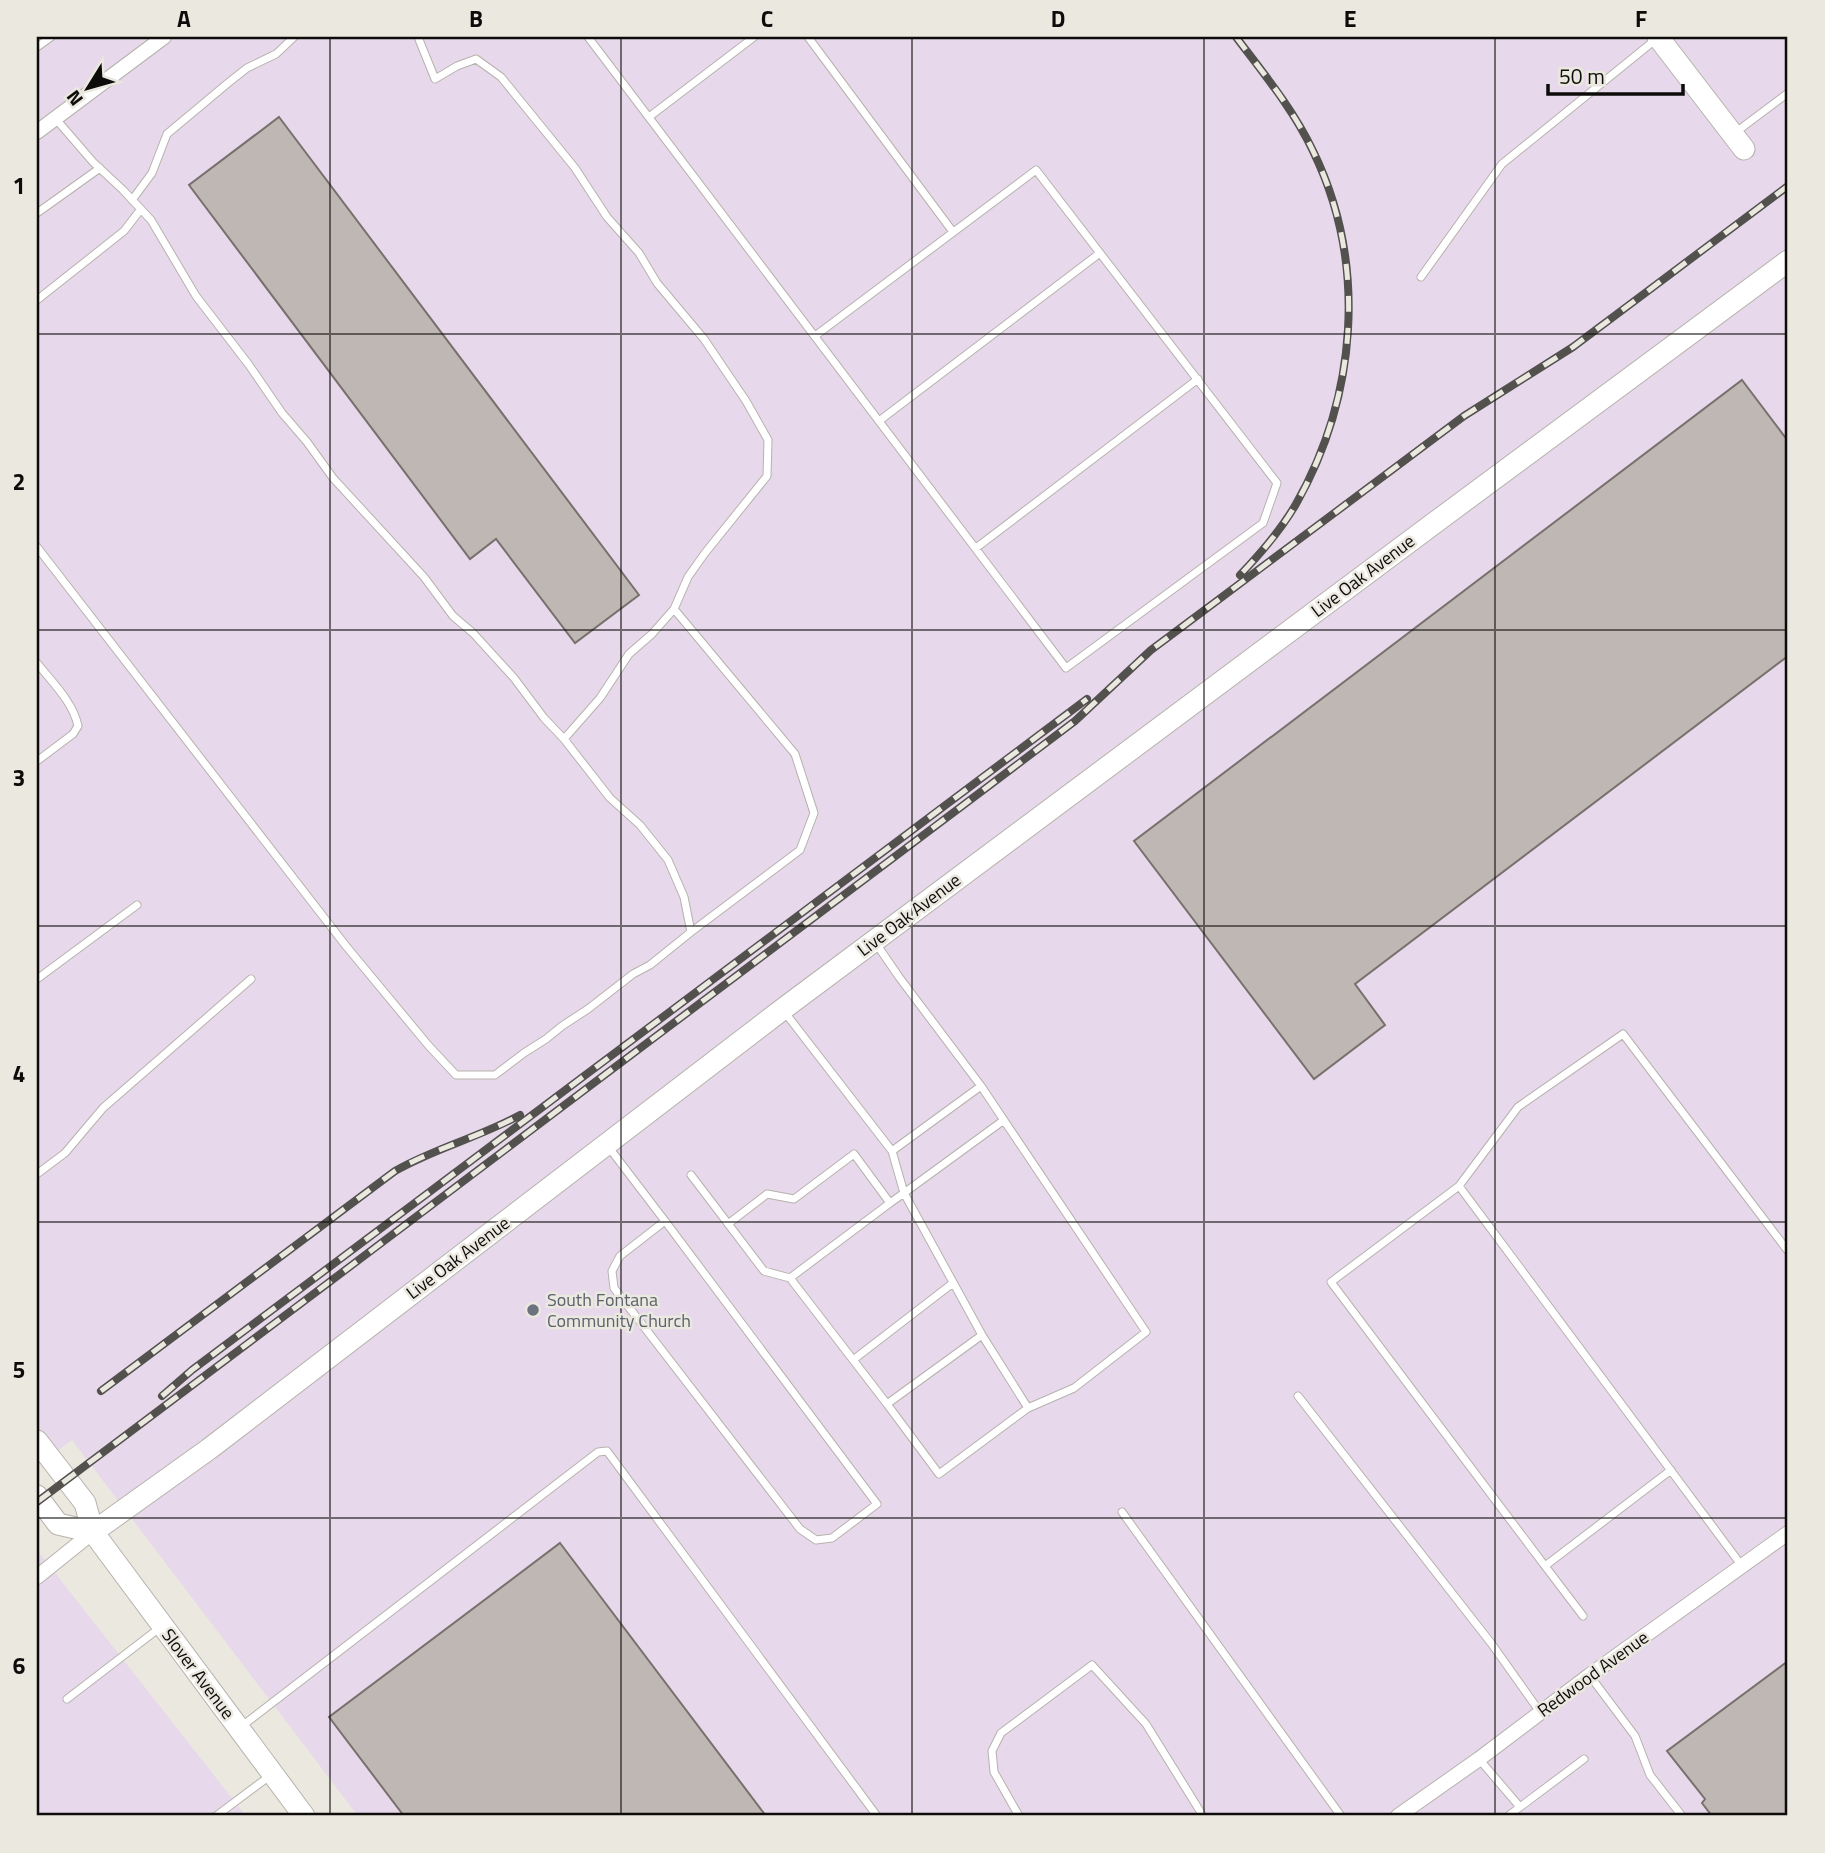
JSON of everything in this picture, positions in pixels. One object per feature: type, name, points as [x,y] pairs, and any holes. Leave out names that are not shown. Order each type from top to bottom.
[{"type":"street","points":[[37,132],[164,37]]},
{"type":"street","points":[[1658,37],[1738,142]]},
{"type":"street","name":"Live Oak Avenue","points":[[37,1577],[93,1532],[209,1449],[783,1009],[1788,261]]},
{"type":"street","name":"Slover Avenue","points":[[37,1440],[85,1503],[93,1532],[239,1728],[296,1814]]},
{"type":"street","points":[[37,1496],[58,1524],[93,1532]]},
{"type":"street","name":"Redwood Avenue","points":[[1398,1816],[1788,1532]]},
{"type":"lane","points":[[37,47],[51,37]]},
{"type":"lane","points":[[132,200],[152,173],[167,134],[247,68],[276,54],[294,37]]},
{"type":"lane","points":[[418,37],[435,79],[476,59],[501,77],[575,168],[607,217],[639,253],[657,284],[704,339],[746,401],[768,440],[767,475],[688,577],[674,609],[652,634],[629,654],[600,698],[564,739]]},
{"type":"lane","points":[[588,37],[1066,668],[1263,523],[1277,483],[1037,170],[815,336]]},
{"type":"lane","points":[[649,117],[754,37]]},
{"type":"lane","points":[[808,37],[953,232]]},
{"type":"lane","points":[[1421,277],[1502,164],[1658,37]]},
{"type":"lane","points":[[1738,142],[1788,93]]},
{"type":"lane","points":[[55,118],[141,209],[157,230],[196,296],[333,478],[424,577],[453,616],[514,678],[610,798],[640,825],[668,860],[684,897],[691,932]]},
{"type":"lane","points":[[37,213],[100,168]]},
{"type":"lane","points":[[37,300],[124,231],[141,209]]},
{"type":"lane","points":[[879,421],[1100,253]]},
{"type":"lane","points":[[976,548],[1198,379]]},
{"type":"lane","points":[[37,547],[346,946],[456,1075],[495,1075],[633,974],[650,965],[800,850],[814,814],[795,754],[674,609]]},
{"type":"lane","points":[[37,663],[65,698],[78,726],[73,734],[37,761]]},
{"type":"lane","points":[[37,979],[137,905]]},
{"type":"lane","points":[[691,1175],[764,1271],[790,1278],[939,1474],[1028,1408],[1074,1388],[1146,1332],[981,1086],[874,941]]},
{"type":"lane","points":[[37,1174],[65,1153],[103,1108],[251,979]]},
{"type":"lane","points":[[783,1009],[892,1151],[904,1193],[982,1335],[1028,1408]]},
{"type":"lane","points":[[1583,1616],[1331,1282],[1458,1186],[1518,1107],[1623,1034],[1788,1251]]},
{"type":"lane","points":[[892,1151],[981,1086]]},
{"type":"lane","points":[[790,1278],[1004,1120]]},
{"type":"lane","points":[[607,1144],[665,1221],[877,1504],[832,1538],[816,1540],[800,1529],[614,1288],[612,1270],[620,1256],[665,1221]]},
{"type":"lane","points":[[728,1224],[767,1194],[794,1199],[854,1154],[890,1203]]},
{"type":"lane","points":[[1458,1186],[1742,1567]]},
{"type":"lane","points":[[853,1360],[953,1283]]},
{"type":"lane","points":[[887,1404],[982,1335]]},
{"type":"lane","points":[[1298,1396],[1492,1643],[1540,1712]]},
{"type":"lane","points":[[239,1728],[598,1452],[607,1451],[877,1816]]},
{"type":"lane","points":[[1545,1566],[1671,1470]]},
{"type":"lane","points":[[1122,1512],[1342,1816]]},
{"type":"lane","points":[[66,1699],[162,1625]]},
{"type":"lane","points":[[1019,1816],[994,1772],[992,1751],[1001,1733],[1092,1665],[1146,1724],[1203,1816]]},
{"type":"lane","points":[[1590,1675],[1635,1735],[1650,1775],[1682,1816]]},
{"type":"lane","points":[[1479,1759],[1520,1807]]},
{"type":"lane","points":[[1508,1816],[1584,1759]]},
{"type":"lane","points":[[216,1816],[272,1774]]},
{"type":"shaded area","points":[[37,37],[1788,37],[1788,1816],[358,1816],[72,1440],[37,1466]]},
{"type":"shaded area","points":[[37,1550],[246,1816],[37,1816]]},
{"type":"building","points":[[279,117],[639,595],[575,643],[496,539],[470,559],[189,185]]},
{"type":"building","points":[[1742,380],[1788,441],[1788,656],[1355,984],[1385,1025],[1314,1079],[1134,841]]},
{"type":"building","points":[[560,1543],[766,1816],[404,1816],[329,1717]]},
{"type":"building","points":[[1788,1661],[1788,1816],[1712,1816],[1702,1803],[1705,1799],[1667,1751]]},
{"type":"railway","points":[[1236,37],[1287,106],[1313,151],[1331,194],[1342,239],[1348,284],[1348,329],[1343,375],[1332,419],[1296,504],[1263,550],[1240,575]]},
{"type":"railway","points":[[37,1502],[1075,721],[1151,650],[1464,416],[1573,347],[1788,186]]},
{"type":"railway","points":[[162,1396],[192,1370],[1087,699]]},
{"type":"railway","points":[[101,1391],[395,1171],[520,1115]]},
{"type":"place","name":"South Fontana Community Church","points":[[533,1310]]}]
